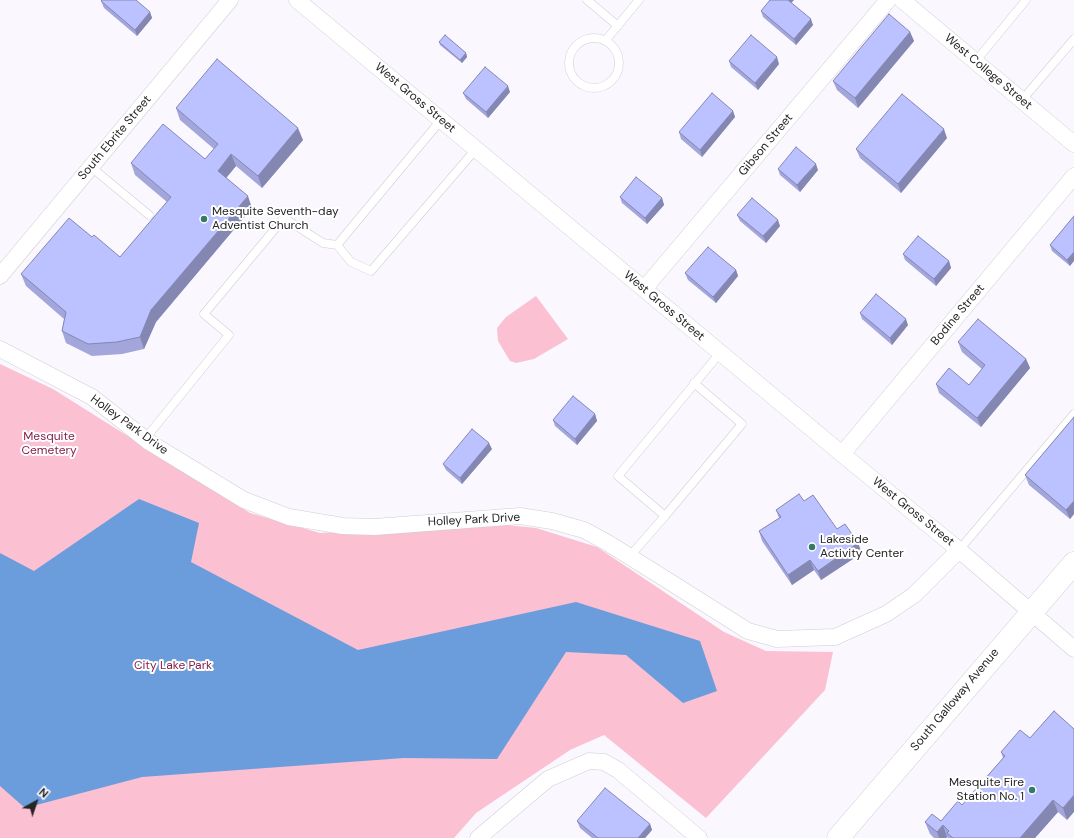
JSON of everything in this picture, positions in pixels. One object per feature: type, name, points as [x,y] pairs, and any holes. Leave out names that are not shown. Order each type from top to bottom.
[{"type":"main road","name":"South Galloway Avenue","points":[[838,838],[1030,612],[1074,563]]},
{"type":"street","name":"South Ebrite Street","points":[[0,276],[230,0]]},
{"type":"street","name":"West Gross Street","points":[[297,0],[720,353],[959,550],[1074,649]]},
{"type":"street","name":"Gibson Street","points":[[644,289],[888,0]]},
{"type":"street","name":"West College Street","points":[[902,0],[975,62],[1072,139]]},
{"type":"street","name":"Bodine Street","points":[[842,454],[1074,176]]},
{"type":"street","name":"Holley Park Drive","points":[[0,349],[92,398],[145,439],[244,500],[289,518],[343,526],[374,527],[520,516],[552,521],[584,530],[630,556],[720,615],[748,631],[777,639],[835,637],[886,614],[914,595],[959,550]]},
{"type":"street","points":[[478,838],[521,800],[548,779],[569,768],[589,761],[604,762],[618,770],[700,838]]},
{"type":"lane","points":[[587,0],[618,26]]},
{"type":"lane","points":[[605,41],[639,0]]},
{"type":"lane","points":[[975,62],[1026,0]]},
{"type":"lane","points":[[594,39],[605,41],[614,50],[618,58],[616,73],[612,80],[598,88],[582,85],[571,73],[570,57],[573,49],[586,40],[594,39]]},
{"type":"lane","points":[[1022,100],[1074,39]]},
{"type":"lane","points":[[337,245],[441,120]]},
{"type":"lane","points":[[145,439],[229,336],[204,314],[284,218],[323,243],[337,245],[351,262],[371,271],[476,149]]},
{"type":"lane","points":[[91,166],[149,215]]},
{"type":"lane","points":[[665,516],[618,476],[720,353]]},
{"type":"lane","points":[[630,556],[742,424],[694,383]]},
{"type":"lane","points":[[959,550],[1074,414]]},
{"type":"green space","points":[[536,296],[568,339],[534,359],[516,363],[510,361],[498,341],[497,328],[506,317]]},
{"type":"green space","name":"City Lake Park","points":[[0,364],[53,389],[250,513],[320,533],[488,523],[536,528],[597,547],[724,632],[766,651],[833,652],[825,690],[706,818],[604,735],[570,750],[476,813],[454,838],[0,838]]},
{"type":"water","points":[[139,499],[199,523],[191,562],[358,650],[576,602],[700,641],[717,691],[683,703],[626,655],[566,652],[497,759],[404,758],[142,777],[25,808],[0,786],[0,553],[34,571]]},
{"type":"building","points":[[136,0],[150,12],[135,30],[101,1]]},
{"type":"building","points":[[770,0],[788,0],[811,19],[794,39],[761,11]]},
{"type":"building","points":[[889,14],[910,32],[855,98],[833,81]]},
{"type":"building","points":[[445,35],[466,53],[460,60],[439,42]]},
{"type":"building","points":[[751,35],[777,57],[755,83],[729,61]]},
{"type":"building","name":"Mesquite Seventh-day Adventist Church","points":[[217,59],[298,128],[258,176],[231,154],[218,171],[248,196],[151,310],[140,337],[117,342],[88,344],[62,331],[66,312],[21,274],[69,218],[92,237],[94,235],[120,257],[171,197],[131,163],[163,124],[205,159],[218,144],[176,108]]},
{"type":"building","points":[[485,67],[508,86],[486,112],[463,93]]},
{"type":"building","points":[[712,93],[733,111],[700,150],[679,132]]},
{"type":"building","points":[[902,94],[944,129],[898,184],[856,149]]},
{"type":"building","points":[[796,147],[816,164],[797,185],[778,169]]},
{"type":"building","points":[[636,177],[662,198],[645,218],[620,197]]},
{"type":"building","points":[[752,198],[778,220],[763,236],[737,215]]},
{"type":"building","points":[[1074,216],[1074,252],[1067,260],[1050,245]]},
{"type":"building","points":[[918,236],[949,261],[934,279],[903,254]]},
{"type":"building","points":[[708,247],[736,270],[713,297],[685,273]]},
{"type":"building","points":[[876,294],[906,319],[890,338],[860,313]]},
{"type":"building","points":[[978,319],[1026,359],[977,418],[936,384],[949,368],[969,385],[985,365],[958,342]]},
{"type":"building","points":[[573,396],[595,414],[575,439],[553,420]]},
{"type":"building","points":[[1074,417],[1074,501],[1066,510],[1025,475]]},
{"type":"building","points":[[472,429],[489,443],[460,478],[443,464]]},
{"type":"building","name":"Lakeside Activity Center","points":[[799,494],[804,501],[813,495],[837,529],[845,524],[858,543],[818,571],[810,560],[788,575],[759,531],[781,517],[776,510]]},
{"type":"building","name":"Mesquite Fire Station No. 1","points":[[1054,711],[1074,729],[1074,795],[1063,808],[1053,800],[1020,838],[953,838],[947,833],[949,831],[943,825],[937,832],[925,822],[932,814],[941,821],[958,801],[962,805],[1005,756],[1001,752],[1020,730],[1030,738]]},
{"type":"building","points":[[605,788],[650,824],[638,838],[598,838],[577,821]]},
{"type":"place","name":"Mesquite Seventh-day Adventist Church","points":[[204,219]]},
{"type":"place","name":"Lakeside Activity Center","points":[[812,547]]},
{"type":"place","name":"Mesquite Fire Station No. 1","points":[[1032,790]]},
{"type":"park label","name":"Mesquite Cemetery","points":[[49,444]]}]
